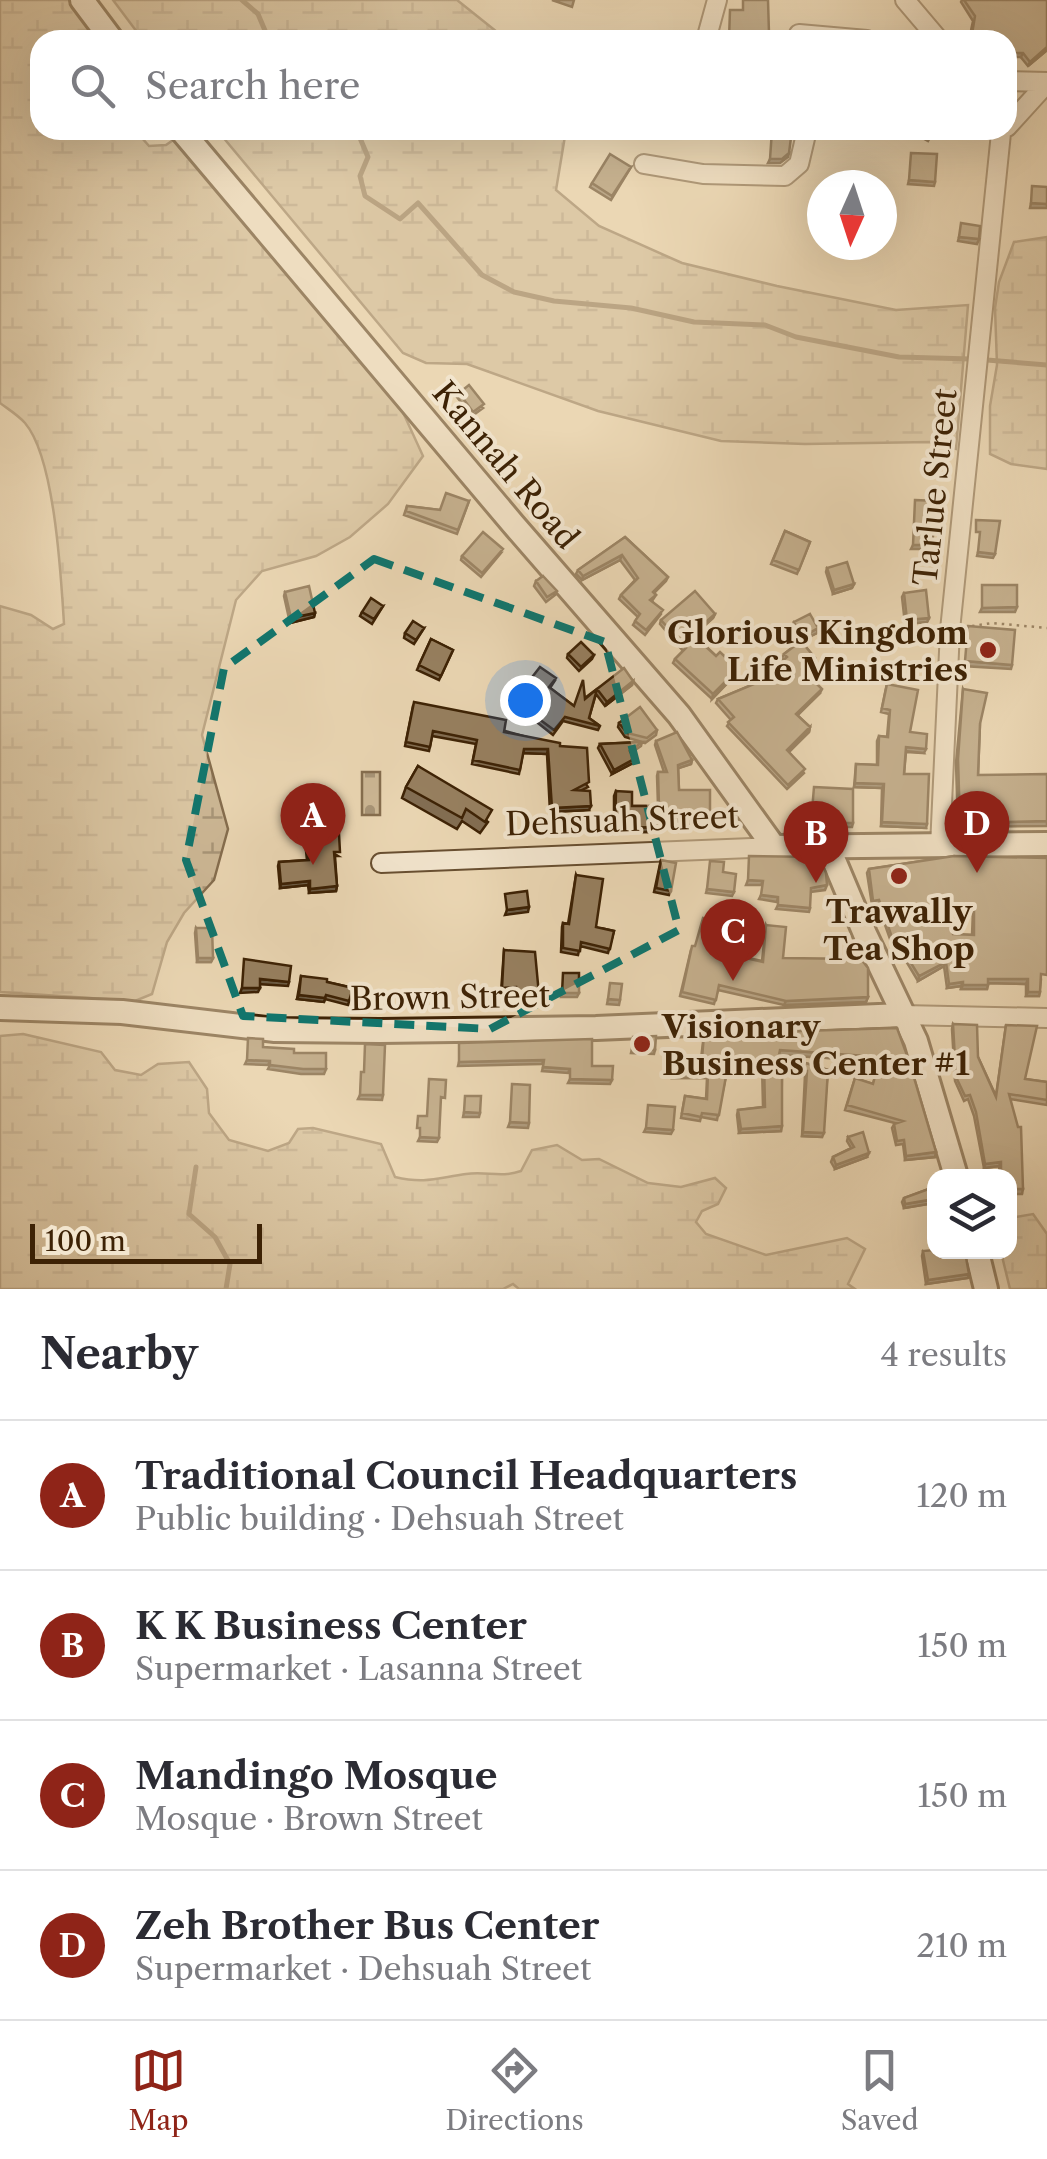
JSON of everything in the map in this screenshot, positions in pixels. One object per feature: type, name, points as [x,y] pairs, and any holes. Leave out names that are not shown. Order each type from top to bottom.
[{"type":"street","points":[[82,0],[104,30]]},
{"type":"street","points":[[709,30],[717,0]]},
{"type":"street","points":[[905,0],[930,30]]},
{"type":"street","points":[[1017,82],[1047,83]]},
{"type":"street","points":[[1017,115],[1047,83]]},
{"type":"street","name":"Kannah Road","points":[[189,140],[679,714],[774,846]]},
{"type":"street","points":[[644,164],[703,174],[785,176],[799,164],[805,140]]},
{"type":"street","name":"Tarlue Street","points":[[940,847],[950,630],[1002,140]]},
{"type":"street","name":"Dehsuah Street","points":[[381,863],[774,846],[1047,844]]},
{"type":"street","points":[[828,846],[924,1065],[954,1169]]},
{"type":"street","name":"Brown Street","points":[[0,1008],[122,1012],[275,1030],[380,1032],[596,1028],[902,1014]]},
{"type":"street","points":[[902,1014],[1047,1018]]},
{"type":"street","points":[[978,1259],[986,1289]]},
{"type":"path","points":[[950,630],[992,623],[1047,628]]},
{"type":"highlighted area","points":[[374,559],[605,642],[679,930],[490,1029],[243,1016],[186,860],[224,668]]},
{"type":"green space","points":[[0,0],[73,0],[96,30],[30,30],[30,140],[144,140],[149,146],[182,140],[288,275],[395,395],[423,456],[388,504],[350,537],[316,556],[262,571],[236,600],[202,735],[228,829],[214,880],[184,913],[167,942],[152,994],[135,1001],[0,992],[0,606],[31,615],[53,629],[64,624],[55,519],[43,463],[25,423],[0,403]]},
{"type":"green space","points":[[113,0],[457,0],[494,30],[136,30]]},
{"type":"green space","points":[[225,140],[564,140],[556,190],[599,226],[682,263],[896,310],[968,305],[956,449],[930,442],[721,441],[598,411],[467,364],[426,363],[403,353]]},
{"type":"green space","points":[[1047,237],[1047,469],[1011,464],[990,454],[990,406],[997,365],[995,308],[999,282],[1014,242]]},
{"type":"green space","points":[[362,772],[380,772],[380,815],[362,815]]},
{"type":"green space","points":[[23,1034],[101,1052],[115,1070],[141,1075],[158,1064],[189,1062],[207,1089],[209,1113],[229,1140],[268,1151],[289,1143],[298,1129],[313,1128],[381,1144],[395,1177],[405,1179],[514,1173],[521,1171],[532,1150],[557,1145],[582,1160],[599,1159],[648,1183],[681,1187],[715,1178],[726,1188],[718,1204],[702,1211],[696,1222],[706,1234],[766,1255],[847,1238],[865,1249],[848,1284],[855,1289],[519,1289],[513,1284],[503,1289],[0,1289],[0,1036]]},
{"type":"green space","points":[[1033,1214],[1047,1234],[1047,1289],[1010,1289],[1003,1259],[1017,1259],[1017,1217]]},
{"type":"building","points":[[743,0],[768,0],[769,30],[729,30],[730,10],[743,10]]},
{"type":"building","points":[[964,0],[1047,0],[1047,47],[1030,62],[1023,53],[1017,53],[1017,30],[973,30],[975,16]]},
{"type":"building","points":[[771,140],[791,140],[789,153],[782,159],[770,159]]},
{"type":"building","points":[[911,153],[937,154],[935,182],[909,180]]},
{"type":"building","points":[[610,154],[631,167],[612,196],[592,183]]},
{"type":"building","points":[[1032,186],[1047,187],[1047,204],[1031,203]]},
{"type":"building","points":[[961,223],[980,226],[979,239],[959,237]]},
{"type":"building","points":[[469,385],[484,404],[473,412],[459,393]]},
{"type":"building","points":[[446,493],[469,501],[458,530],[406,511],[407,506],[440,510]]},
{"type":"building","points":[[915,500],[937,501],[932,545],[913,545]]},
{"type":"building","points":[[976,520],[1000,521],[995,554],[978,552],[980,532],[976,532]]},
{"type":"building","points":[[785,531],[810,542],[799,570],[773,560]]},
{"type":"building","points":[[483,532],[503,549],[482,573],[462,556]]},
{"type":"building","points":[[625,537],[668,577],[653,592],[656,595],[650,600],[663,610],[646,630],[635,621],[640,614],[621,595],[638,578],[622,555],[583,576],[578,570]]},
{"type":"building","points":[[847,562],[854,584],[834,590],[827,568]]},
{"type":"building","points":[[543,576],[557,591],[547,597],[536,581]]},
{"type":"building","points":[[982,585],[1017,585],[1017,607],[982,608]]},
{"type":"building","points":[[309,586],[315,613],[291,618],[285,592]]},
{"type":"building","points":[[926,590],[929,618],[907,620],[904,593]]},
{"type":"building","points":[[695,591],[715,614],[692,634],[738,669],[713,694],[675,659],[686,648],[661,620]]},
{"type":"building","points":[[371,598],[383,606],[374,619],[362,612]]},
{"type":"building","points":[[810,614],[818,628],[802,637],[794,622]]},
{"type":"building","points":[[413,621],[424,628],[416,640],[405,633]]},
{"type":"building","name":"Glorious Kingdom Life Ministries","points":[[968,626],[1015,630],[1012,665],[965,661]]},
{"type":"building","points":[[431,639],[453,650],[441,676],[419,665]]},
{"type":"building","points":[[801,641],[815,658],[802,669],[822,689],[796,714],[810,727],[787,750],[805,769],[788,785],[728,722],[734,717],[718,699],[759,682]]},
{"type":"building","points":[[581,642],[594,655],[581,667],[568,654]]},
{"type":"building","points":[[540,667],[556,678],[549,687],[574,706],[583,680],[585,699],[597,689],[589,718],[600,726],[565,717],[554,730],[539,719],[544,713],[519,694]]},
{"type":"building","points":[[624,668],[633,681],[607,702],[597,689]]},
{"type":"building","points":[[887,684],[918,690],[910,732],[927,734],[926,749],[906,747],[904,774],[929,774],[927,824],[882,822],[884,784],[855,783],[856,764],[878,765],[879,736],[888,737],[890,710],[882,708]]},
{"type":"building","points":[[963,689],[987,693],[980,724],[978,775],[1047,774],[1047,821],[960,823],[958,759]]},
{"type":"building","points":[[414,702],[506,720],[504,732],[560,746],[587,748],[589,782],[574,790],[590,791],[591,806],[552,808],[548,749],[524,749],[520,770],[473,760],[477,740],[433,731],[430,747],[406,742]]},
{"type":"building","points":[[640,707],[657,730],[647,738],[627,733],[619,723]]},
{"type":"building","points":[[677,732],[692,760],[678,765],[679,790],[710,790],[710,821],[659,820],[659,827],[615,828],[616,791],[632,792],[632,806],[659,806],[658,772],[667,772],[656,741]]},
{"type":"building","points":[[642,742],[630,751],[634,759],[614,770],[600,744]]},
{"type":"building","points":[[418,766],[492,810],[485,822],[466,809],[462,818],[406,787]]},
{"type":"building","points":[[814,787],[853,789],[853,823],[811,823]]},
{"type":"building","points":[[339,834],[340,852],[334,852],[337,886],[310,889],[310,881],[281,884],[279,862],[309,860],[307,837]]},
{"type":"building","points":[[749,856],[819,857],[827,885],[811,888],[810,908],[778,905],[778,897],[761,895],[763,881],[748,880]]},
{"type":"building","points":[[954,856],[1047,858],[1047,975],[1041,974],[1040,992],[1028,992],[1028,979],[988,979],[988,985],[949,984],[946,962],[919,976],[901,947],[896,949],[879,900],[873,901],[869,869]],"holes":[[[974,906],[974,935],[953,934],[946,910]]]},
{"type":"building","points":[[661,860],[676,863],[671,891],[656,888]]},
{"type":"building","points":[[710,861],[724,862],[723,872],[736,874],[734,892],[707,889]]},
{"type":"building","points":[[576,875],[603,879],[596,927],[614,931],[610,949],[581,942],[580,951],[563,948],[563,923],[569,924]]},
{"type":"building","points":[[527,891],[529,907],[507,910],[505,894]]},
{"type":"building","points":[[727,905],[746,906],[745,922],[726,921]]},
{"type":"building","points":[[703,918],[719,922],[711,950],[763,962],[766,925],[786,927],[783,958],[861,959],[868,968],[868,997],[786,1001],[719,985],[716,1000],[682,992]]},
{"type":"building","points":[[196,928],[212,928],[213,958],[198,958]]},
{"type":"building","points":[[504,950],[535,952],[539,995],[516,991],[516,987],[502,988]]},
{"type":"building","points":[[244,959],[291,966],[289,982],[260,979],[260,988],[242,988]]},
{"type":"building","points":[[563,973],[579,973],[579,993],[562,993]]},
{"type":"building","points":[[301,976],[353,988],[349,1001],[326,995],[299,995]]},
{"type":"building","points":[[610,983],[622,984],[620,1000],[608,999]]},
{"type":"building","points":[[953,1024],[977,1025],[978,1057],[996,1097],[1006,1025],[1037,1026],[1025,1079],[1047,1082],[1047,1100],[1009,1094],[1021,1127],[1023,1189],[1017,1189],[1017,1169],[1001,1169],[1001,1162],[985,1164],[976,1112],[970,1095],[965,1096],[956,1077]]},
{"type":"building","points":[[897,1028],[936,1152],[906,1156],[904,1140],[897,1141],[894,1124],[903,1121],[847,1105],[855,1078],[873,1084],[880,1057],[780,1050],[779,1055],[828,1070],[824,1133],[803,1132],[807,1071],[782,1070],[782,1126],[741,1129],[738,1110],[765,1107],[764,1062],[731,1062],[730,1054],[719,1115],[682,1113],[685,1096],[707,1099],[708,1073],[674,1074],[674,1059],[702,1059],[704,1034]]},
{"type":"building","points":[[656,1036],[655,1050],[632,1049],[633,1037]]},
{"type":"building","points":[[248,1038],[263,1039],[263,1047],[294,1049],[294,1053],[326,1053],[326,1069],[247,1060]]},
{"type":"building","points":[[592,1039],[592,1066],[613,1066],[612,1080],[570,1079],[570,1069],[543,1067],[544,1060],[459,1062],[459,1043]]},
{"type":"building","points":[[365,1044],[385,1045],[383,1095],[360,1095]]},
{"type":"building","points":[[429,1079],[446,1080],[439,1138],[420,1137],[417,1128],[418,1116],[427,1116]]},
{"type":"building","points":[[512,1084],[530,1085],[529,1123],[510,1122]]},
{"type":"building","points":[[465,1096],[481,1096],[480,1113],[464,1112]]},
{"type":"building","points":[[648,1105],[675,1107],[673,1130],[646,1128]]},
{"type":"building","points":[[863,1132],[869,1153],[836,1165],[833,1157],[854,1147],[848,1137]]},
{"type":"building","points":[[927,1190],[927,1200],[905,1204],[904,1198]]},
{"type":"building","points":[[923,1251],[927,1251],[927,1259],[966,1259],[969,1274],[928,1280]]},
{"type":"waterway","points":[[242,0],[258,14],[265,30]]},
{"type":"waterway","points":[[361,140],[368,157],[360,176],[365,196],[400,219],[418,203],[482,275],[514,292],[554,301],[631,308],[694,322],[765,325],[796,337],[899,357],[971,359]]},
{"type":"waterway","points":[[987,360],[1047,365]]},
{"type":"waterway","points":[[196,1167],[189,1214],[215,1237],[230,1264],[226,1289]]},
{"type":"place","name":"Glorious Kingdom Life Ministries","points":[[988,650]]},
{"type":"place","name":"Traditional Council Headquarters","points":[[313,865]]},
{"type":"place","name":"Zeh Brother Bus Center","points":[[977,873]]},
{"type":"place","name":"Trawally Tea Shop","points":[[899,876]]},
{"type":"place","name":"K K Business Center","points":[[816,883]]},
{"type":"place","name":"Mandingo Mosque","points":[[733,981]]},
{"type":"place","name":"Visionary Business Center #1","points":[[642,1044]]}]
